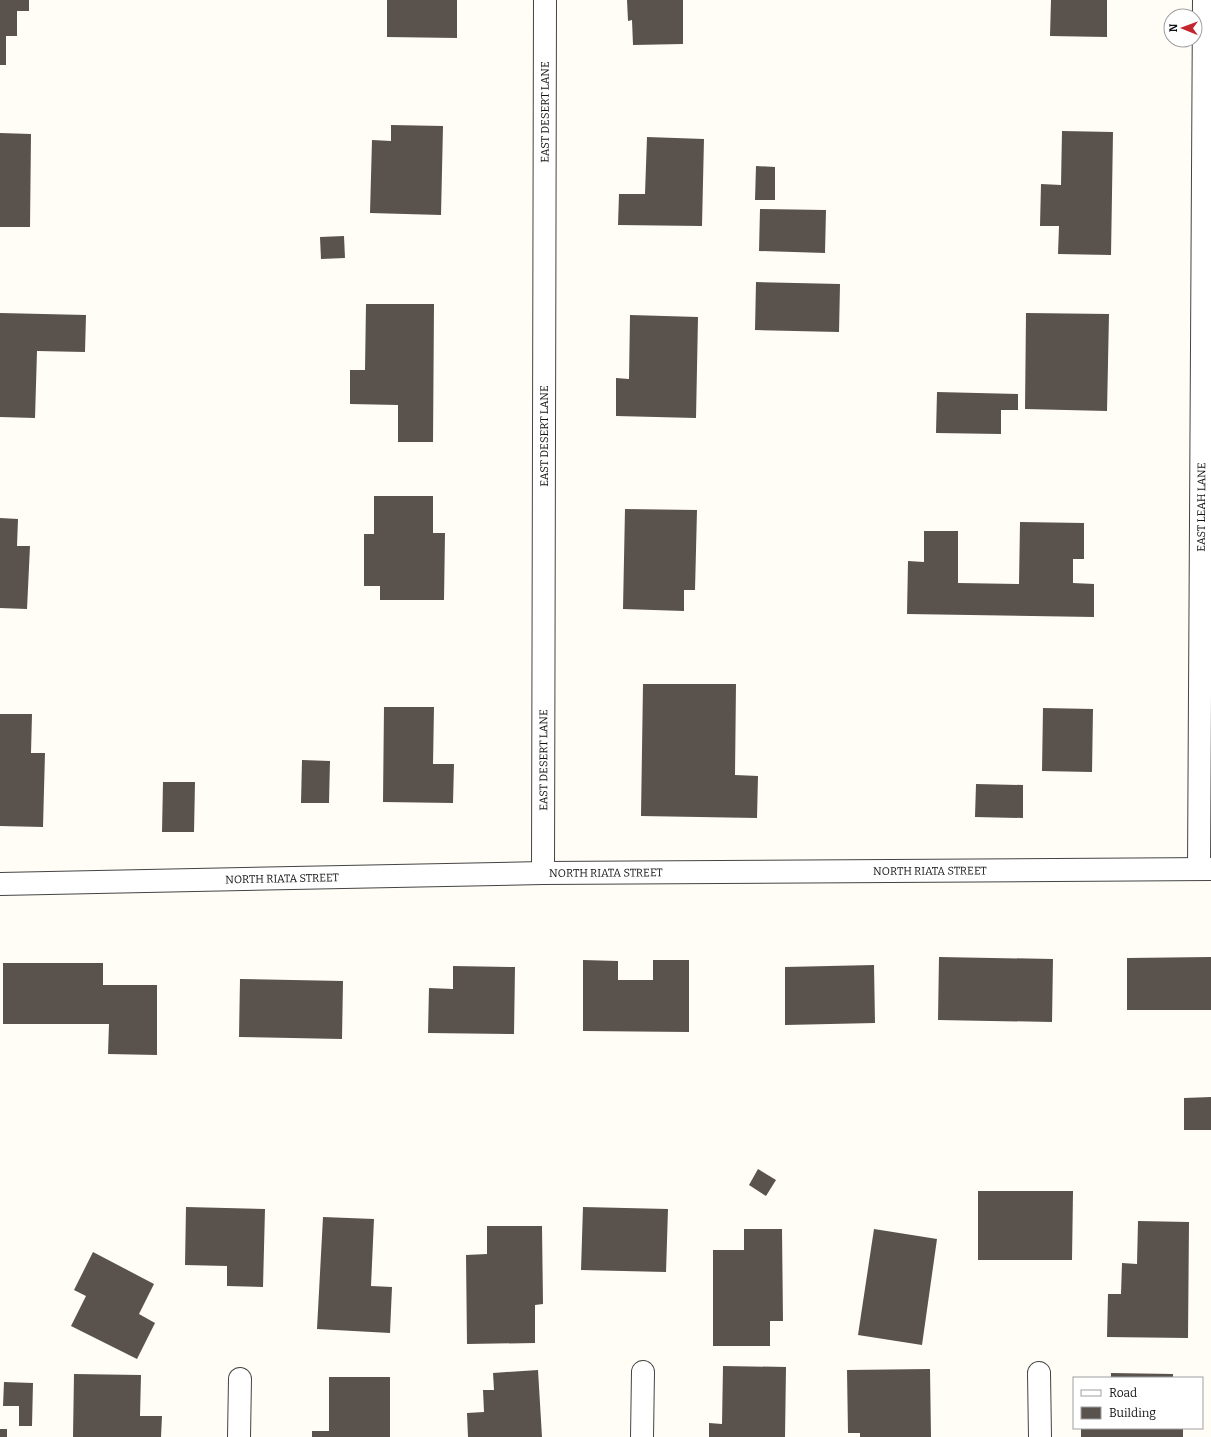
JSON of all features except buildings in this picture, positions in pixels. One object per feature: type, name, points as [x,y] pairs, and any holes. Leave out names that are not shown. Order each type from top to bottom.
[{"type":"street","name":"EAST DESERT LANE","points":[[543,873],[545,0]]},
{"type":"street","name":"EAST LEAH LANE","points":[[1204,0],[1205,869]]},
{"type":"street","name":"NORTH RIATA STREET","points":[[0,884],[543,873],[1205,869]]},
{"type":"street","points":[[642,1437],[643,1372]]},
{"type":"street","points":[[1039,1373],[1040,1437]]},
{"type":"street","points":[[239,1437],[240,1379]]}]
